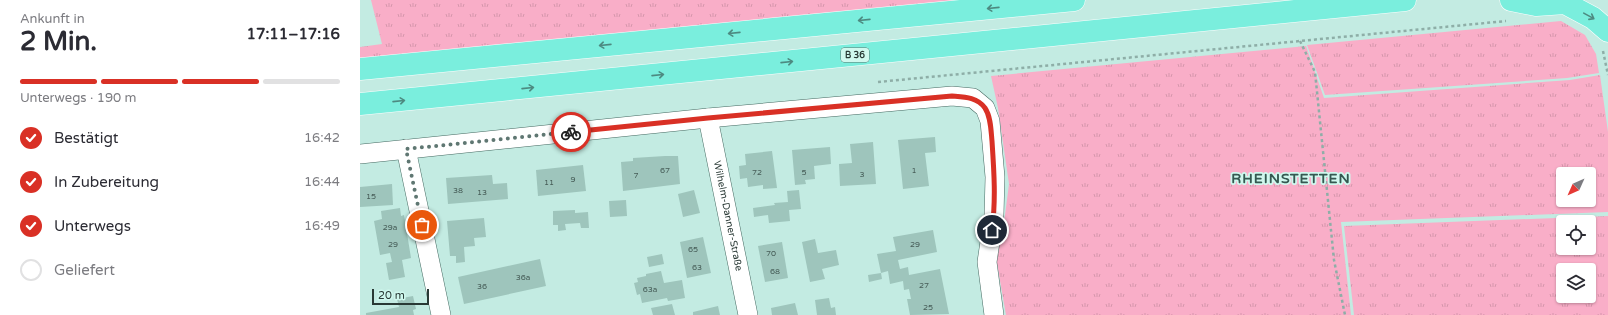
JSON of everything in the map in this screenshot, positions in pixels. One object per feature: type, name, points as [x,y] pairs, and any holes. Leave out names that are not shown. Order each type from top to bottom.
[{"type":"main road","points":[[360,69],[1074,0]]},
{"type":"main road","name":"B 36","points":[[360,104],[1405,0]]},
{"type":"main road","points":[[1512,10],[1536,5],[1565,4],[1593,18],[1608,31]]},
{"type":"street","points":[[360,154],[708,118],[952,96],[973,98],[985,108],[990,121],[995,177],[994,215],[987,262],[994,315]]},
{"type":"street","name":"Wilhelm-Danner-Straße","points":[[708,118],[748,315]]},
{"type":"street","points":[[406,149],[441,315]]},
{"type":"path","points":[[877,82],[1300,41],[1512,10]]},
{"type":"path","points":[[1300,41],[1315,72],[1334,260],[1345,315]]},
{"type":"green space","points":[[371,0],[981,0],[360,60],[360,47],[382,44]]},
{"type":"green space","points":[[1561,21],[1585,35],[1596,54],[1599,73],[1567,78],[1325,95],[1307,45]]},
{"type":"green space","points":[[1306,46],[1324,98],[1570,80],[1600,75],[1608,132],[1608,212],[1341,222],[1351,315],[1006,315],[996,258],[1005,215],[1009,184],[998,108],[991,76]]},
{"type":"green space","points":[[1596,216],[1608,216],[1608,315],[1354,315],[1344,226],[1556,218],[1556,255],[1596,255]]},
{"type":"building","points":[[935,137],[936,152],[925,153],[929,186],[903,189],[898,140]]},
{"type":"building","points":[[873,142],[876,184],[840,186],[839,164],[852,163],[850,144]]},
{"type":"building","points":[[830,147],[831,164],[814,166],[815,179],[805,180],[806,184],[795,185],[792,150]]},
{"type":"building","points":[[772,151],[777,188],[763,189],[763,185],[748,187],[747,178],[740,179],[739,166],[746,165],[745,154]]},
{"type":"building","points":[[678,156],[680,184],[623,191],[621,162],[633,161],[633,158]]},
{"type":"building","points":[[583,165],[586,191],[538,196],[536,170]]},
{"type":"building","points":[[492,175],[493,184],[507,183],[508,199],[448,204],[446,178]]},
{"type":"building","points":[[392,184],[393,205],[360,207],[360,187]]},
{"type":"building","points":[[694,190],[700,213],[683,217],[678,194]]},
{"type":"building","points":[[799,190],[801,209],[789,210],[790,221],[769,223],[768,215],[754,217],[753,208],[775,205],[774,203],[788,202],[787,191]]},
{"type":"building","points":[[626,200],[627,216],[610,217],[609,201]]},
{"type":"building","points":[[400,208],[401,216],[404,215],[411,258],[402,260],[405,277],[389,280],[386,263],[392,262],[390,253],[380,255],[374,221],[382,219],[381,211]]},
{"type":"building","points":[[575,210],[575,213],[588,212],[589,228],[581,228],[580,223],[565,224],[566,230],[558,231],[558,225],[553,225],[553,211]]},
{"type":"building","points":[[484,218],[486,237],[474,238],[475,246],[464,247],[465,262],[456,263],[456,256],[450,256],[447,221]]},
{"type":"building","points":[[933,230],[937,252],[898,260],[900,269],[908,267],[909,275],[940,269],[949,314],[910,315],[907,299],[911,299],[909,289],[904,290],[903,281],[890,284],[888,271],[881,273],[877,254],[896,251],[893,237]]},
{"type":"building","points":[[703,237],[711,273],[687,278],[680,242]]},
{"type":"building","points":[[815,239],[818,253],[836,250],[839,265],[822,269],[825,279],[810,282],[802,242]]},
{"type":"building","points":[[782,242],[788,278],[765,282],[758,246]]},
{"type":"building","points":[[662,254],[664,264],[649,267],[647,257]]},
{"type":"building","points":[[540,259],[546,286],[464,304],[458,277]]},
{"type":"building","points":[[661,271],[664,283],[682,280],[685,298],[668,301],[667,298],[642,303],[640,294],[637,295],[634,283],[638,282],[637,278],[646,276],[646,274]]},
{"type":"building","points":[[881,273],[882,279],[869,282],[868,275]]},
{"type":"building","points":[[413,296],[416,309],[413,310],[414,315],[366,315],[366,313],[399,307],[397,299]]},
{"type":"building","points":[[829,298],[831,308],[835,307],[836,315],[817,315],[815,300]]},
{"type":"building","points":[[795,303],[798,315],[772,315],[771,308]]},
{"type":"building","points":[[672,304],[675,315],[653,315],[651,308]]},
{"type":"building","points":[[718,306],[720,315],[693,315],[693,312]]},
{"type":"way so far","points":[[422,225],[406,149],[571,132]]},
{"type":"district","name":"RHEINSTETTEN","points":[[1291,178]]},
{"type":"route","points":[[571,132],[952,96],[973,98],[985,108],[990,121],[995,177],[992,230]]}]
